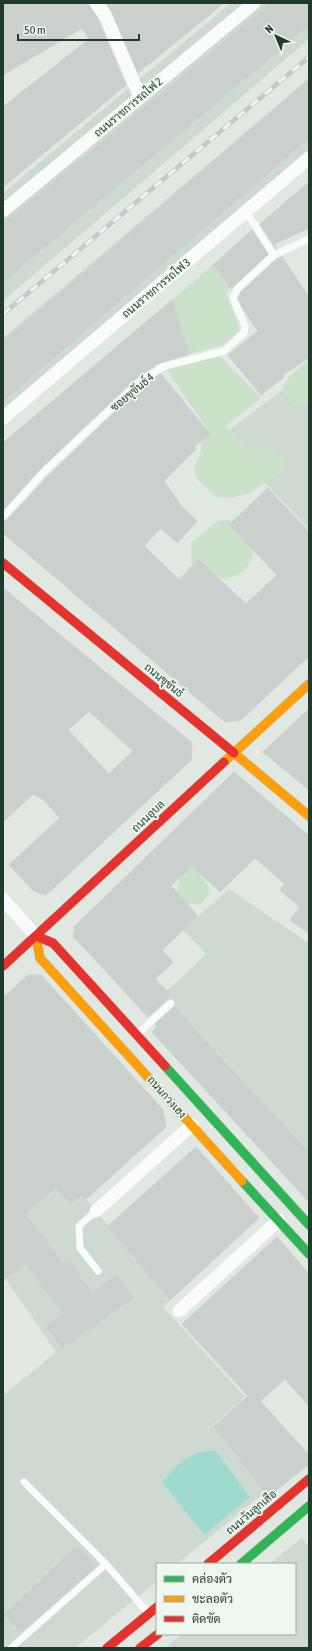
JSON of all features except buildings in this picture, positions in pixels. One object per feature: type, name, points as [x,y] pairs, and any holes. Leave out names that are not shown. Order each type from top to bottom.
[{"type":"street","points":[[96,3],[105,15],[140,97]]},
{"type":"street","name":"ถนนราชการรถไฟ 2","points":[[3,211],[254,3]]},
{"type":"street","name":"ถนนราชการรถไฟ 3","points":[[3,418],[309,158]]},
{"type":"street","name":"ถนนขุขันธ์","points":[[3,563],[309,816]]},
{"type":"street","name":"ถนนอุบล","points":[[3,966],[309,684]]},
{"type":"street","name":"ถนนกวงเฮง","points":[[3,900],[36,936],[53,943],[309,1225]]},
{"type":"street","name":"ถนนกวงเฮง","points":[[36,936],[40,958],[309,1254]]},
{"type":"street","points":[[96,1211],[192,1125]]},
{"type":"street","points":[[179,1311],[279,1220]]},
{"type":"street","name":"ถนนวันลูกเสือ","points":[[209,1563],[309,1479]]},
{"type":"street","points":[[242,1563],[309,1506]]},
{"type":"street","points":[[107,1648],[151,1617],[156,1609]]},
{"type":"street","points":[[140,1648],[157,1635]]},
{"type":"lane","points":[[246,212],[274,255]]},
{"type":"lane","name":"ซอยขุขันธ์ 4","points":[[3,517],[44,472],[138,383],[162,367],[224,351],[244,333],[245,326],[233,298],[236,289],[274,255],[309,239]]},
{"type":"lane","points":[[136,1035],[171,1003]]},
{"type":"lane","points":[[96,1211],[79,1226],[80,1248],[98,1271]]},
{"type":"lane","points":[[24,1482],[106,1564],[151,1617]]},
{"type":"lane","points":[[11,1648],[106,1564]]},
{"type":"shaded area","points":[[231,3],[309,3],[309,39],[3,301],[3,193]]},
{"type":"shaded area","points":[[309,78],[309,149],[3,409],[3,338]]},
{"type":"shaded area","points":[[309,370],[309,529],[221,436]]},
{"type":"shaded area","points":[[229,889],[309,943],[309,1153],[166,998],[170,994],[167,991],[206,954],[183,930]]},
{"type":"shaded area","points":[[32,1134],[170,1300],[163,1307],[245,1397],[213,1425],[264,1493],[178,1563],[156,1563],[156,1582],[75,1648],[3,1648],[3,1396],[56,1352],[3,1275],[3,1160]]},
{"type":"shaded area","points":[[302,1538],[309,1547],[309,1648],[165,1648],[181,1635],[296,1635],[296,1563],[270,1563]]},
{"type":"green space","points":[[214,264],[230,287],[226,293],[240,330],[223,345],[189,354],[172,300]]},
{"type":"green space","points":[[220,356],[261,398],[225,427],[245,442],[250,448],[267,448],[287,460],[286,468],[274,478],[247,494],[231,498],[216,497],[199,481],[195,474],[195,466],[201,452],[203,429],[206,427],[166,369]]},
{"type":"green space","points":[[309,360],[309,402],[301,408],[291,403],[282,387],[291,375]]},
{"type":"green space","points":[[229,520],[251,546],[253,552],[250,563],[242,571],[232,577],[216,578],[199,575],[191,562],[191,543],[218,521]]},
{"type":"green space","points":[[190,860],[209,887],[210,892],[201,904],[181,904],[176,896],[182,866]]},
{"type":"water","points":[[215,1450],[250,1497],[204,1535],[162,1482],[173,1469],[191,1456],[206,1451]]},
{"type":"railway","points":[[3,314],[309,57]]},
{"type":"traffic: fast","points":[[165,1066],[309,1225]]},
{"type":"traffic: fast","points":[[242,1181],[309,1254]]},
{"type":"traffic: fast","points":[[242,1563],[309,1506]]},
{"type":"traffic: slow","points":[[224,762],[309,684]]},
{"type":"traffic: slow","points":[[234,753],[309,816]]},
{"type":"traffic: slow","points":[[36,936],[40,958],[242,1181]]},
{"type":"traffic: jam","points":[[3,563],[234,753]]},
{"type":"traffic: jam","points":[[3,966],[224,762]]},
{"type":"traffic: jam","points":[[36,936],[53,943],[165,1066]]},
{"type":"traffic: jam","points":[[209,1563],[309,1479]]},
{"type":"traffic: jam","points":[[107,1648],[156,1608]]},
{"type":"traffic: jam","points":[[140,1648],[157,1635]]}]
